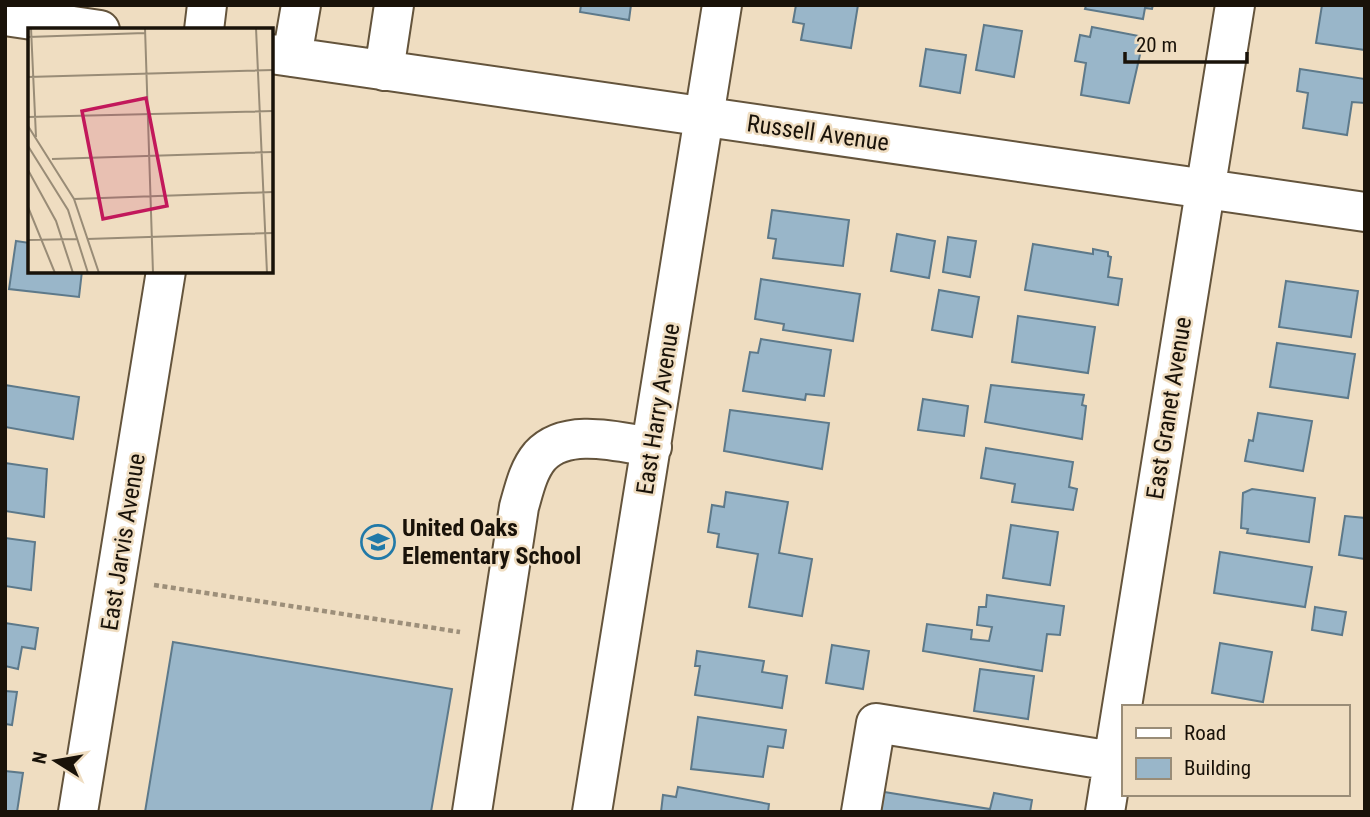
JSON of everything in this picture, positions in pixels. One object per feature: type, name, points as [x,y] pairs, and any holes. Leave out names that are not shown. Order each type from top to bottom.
[{"type":"street","points":[[204,28],[207,5]]},
{"type":"street","points":[[282,56],[300,5]]},
{"type":"street","points":[[384,71],[394,5]]},
{"type":"street","name":"East Harry Avenue","points":[[592,812],[722,5]]},
{"type":"street","name":"East Granet Avenue","points":[[1122,705],[1235,5]]},
{"type":"street","points":[[5,16],[86,28]]},
{"type":"street","name":"Russell Avenue","points":[[282,56],[1365,212]]},
{"type":"street","name":"East Jarvis Avenue","points":[[78,812],[166,273]]},
{"type":"street","points":[[472,812],[519,507],[528,477],[541,455],[563,443],[590,438],[652,447]]},
{"type":"street","name":"East Granet Avenue","points":[[1105,812],[1122,705]]},
{"type":"street","points":[[860,812],[876,723],[1113,761]]},
{"type":"path","points":[[148,584],[471,634]]},
{"type":"building","points":[[581,5],[631,5],[629,20],[580,12]]},
{"type":"building","points":[[796,5],[858,5],[851,48],[801,40],[804,24],[793,22]]},
{"type":"building","points":[[1079,5],[1153,5],[1152,9],[1145,8],[1143,19],[1085,9],[1086,6]]},
{"type":"building","points":[[1322,5],[1365,5],[1365,50],[1316,43]]},
{"type":"building","points":[[984,25],[1022,31],[1014,77],[976,70]]},
{"type":"building","points":[[1092,27],[1144,37],[1129,103],[1081,95],[1086,63],[1075,61],[1080,35],[1090,37]]},
{"type":"building","points":[[926,49],[966,55],[960,93],[920,86]]},
{"type":"building","points":[[1300,69],[1365,79],[1365,103],[1352,102],[1347,135],[1303,128],[1308,93],[1297,91]]},
{"type":"building","points":[[772,210],[849,220],[843,266],[773,258],[776,239],[768,238]]},
{"type":"building","points":[[897,234],[935,241],[929,278],[891,271]]},
{"type":"building","points":[[948,237],[976,241],[970,277],[943,272]]},
{"type":"building","points":[[16,241],[28,243],[28,273],[82,273],[79,297],[9,289]]},
{"type":"building","points":[[1033,244],[1093,254],[1093,249],[1108,252],[1111,257],[1108,277],[1122,279],[1118,305],[1025,290]]},
{"type":"building","points":[[761,279],[860,294],[853,341],[783,330],[784,324],[755,319]]},
{"type":"building","points":[[1286,281],[1358,291],[1351,337],[1279,327]]},
{"type":"building","points":[[939,290],[979,297],[972,337],[932,330]]},
{"type":"building","points":[[1018,316],[1095,327],[1088,373],[1012,362]]},
{"type":"building","points":[[761,339],[831,350],[824,396],[806,394],[805,400],[743,391],[750,352],[758,353]]},
{"type":"building","points":[[1277,343],[1355,354],[1348,398],[1270,387]]},
{"type":"building","points":[[5,385],[79,397],[73,439],[5,427]]},
{"type":"building","points":[[991,385],[1084,395],[1082,405],[1086,406],[1082,439],[985,422]]},
{"type":"building","points":[[923,399],[968,406],[964,436],[918,430]]},
{"type":"building","points":[[730,410],[829,423],[822,469],[724,451]]},
{"type":"building","points":[[1258,413],[1312,421],[1303,471],[1245,461],[1249,440],[1253,441]]},
{"type":"building","points":[[986,448],[1073,462],[1069,487],[1077,489],[1073,510],[1012,502],[1015,484],[981,478]]},
{"type":"building","points":[[5,463],[47,469],[44,517],[5,511]]},
{"type":"building","points":[[1252,489],[1315,498],[1309,542],[1247,533],[1248,529],[1241,528],[1243,493]]},
{"type":"building","points":[[726,492],[788,502],[779,553],[812,559],[802,616],[749,607],[758,554],[717,547],[719,534],[708,532],[712,505],[724,507]]},
{"type":"building","points":[[1345,516],[1365,518],[1365,559],[1339,555]]},
{"type":"building","points":[[1011,525],[1058,532],[1050,585],[1003,578]]},
{"type":"building","points":[[5,538],[35,542],[31,590],[5,586]]},
{"type":"building","points":[[1220,552],[1312,567],[1305,607],[1214,593]]},
{"type":"building","points":[[987,595],[1064,606],[1060,635],[1047,634],[1042,671],[923,651],[927,624],[972,630],[971,639],[989,641],[992,627],[977,625],[979,607],[986,607]]},
{"type":"building","points":[[1315,607],[1346,612],[1342,635],[1312,630]]},
{"type":"building","points":[[5,623],[38,628],[35,649],[22,647],[18,669],[5,666]]},
{"type":"building","points":[[173,642],[452,689],[431,812],[145,812]]},
{"type":"building","points":[[1220,643],[1272,652],[1263,702],[1212,693]]},
{"type":"building","points":[[832,645],[869,651],[863,689],[826,683]]},
{"type":"building","points":[[697,651],[764,661],[762,672],[787,676],[782,708],[695,695],[700,666],[695,666]]},
{"type":"building","points":[[980,669],[1034,676],[1028,719],[974,711]]},
{"type":"building","points":[[5,691],[17,692],[12,725],[5,724]]},
{"type":"building","points":[[698,717],[786,730],[783,748],[768,746],[763,777],[691,769]]},
{"type":"building","points":[[5,771],[23,773],[17,812],[5,812]]},
{"type":"building","points":[[678,787],[769,804],[768,812],[661,812],[663,795],[676,797]]},
{"type":"building","points":[[872,790],[990,809],[994,793],[1032,800],[1030,812],[869,812]]},
{"type":"place","name":"United Oaks Elementary School","points":[[378,542]]}]
